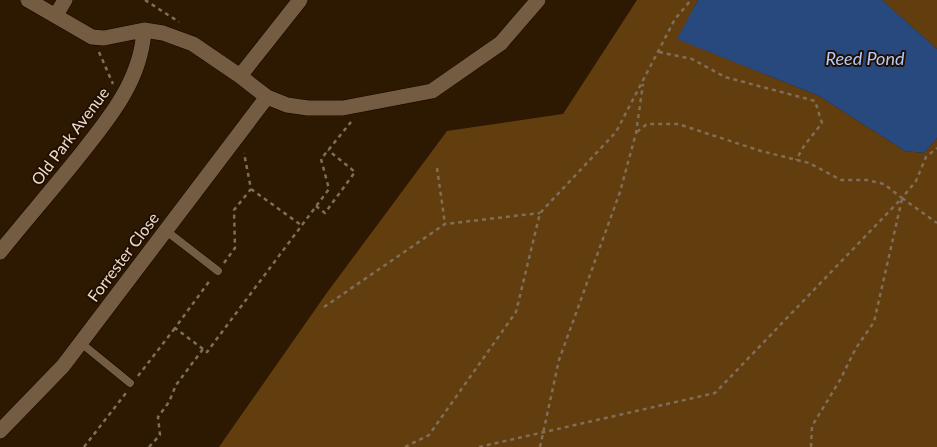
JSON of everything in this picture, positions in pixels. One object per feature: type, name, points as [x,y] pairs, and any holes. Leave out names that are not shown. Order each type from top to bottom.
[{"type":"street","points":[[28,0],[92,37],[104,38],[144,30],[163,33],[193,44],[267,97],[288,105],[308,108],[343,108],[432,91],[501,43],[538,0]]},
{"type":"street","points":[[56,15],[65,0]]},
{"type":"street","points":[[240,76],[300,0]]},
{"type":"street","name":"Old Park Avenue","points":[[0,252],[105,124],[120,101],[136,69],[143,48],[144,30]]},
{"type":"street","name":"Forrester Close","points":[[0,431],[63,366],[267,97]]},
{"type":"lane","points":[[165,230],[218,271]]},
{"type":"lane","points":[[81,343],[130,383]]},
{"type":"path","points":[[405,447],[429,434],[516,312],[540,213],[616,132],[675,19],[691,0]]},
{"type":"path","points":[[92,37],[120,101]]},
{"type":"path","points":[[659,52],[692,59],[725,77],[815,101],[822,123],[804,146],[796,160]]},
{"type":"path","points":[[540,447],[559,360],[620,192],[636,133],[643,82]]},
{"type":"path","points":[[251,188],[234,210],[235,248],[175,328],[207,352],[329,189],[321,159],[365,104]]},
{"type":"path","points":[[636,133],[647,124],[678,124],[809,163],[841,180],[867,180],[884,184],[937,223]]},
{"type":"path","points":[[240,133],[251,188],[301,225]]},
{"type":"path","points":[[479,447],[715,392],[902,198],[916,181],[926,157],[937,148]]},
{"type":"path","points":[[316,206],[325,213],[355,172],[328,150]]},
{"type":"path","points":[[437,168],[445,224]]},
{"type":"path","points":[[811,447],[812,426],[840,380],[856,348],[874,322],[902,198]]},
{"type":"path","points":[[324,307],[445,224],[540,213]]},
{"type":"path","points":[[149,447],[160,435],[158,417],[170,402],[176,385],[203,349]]},
{"type":"shaded area","points":[[637,0],[698,0],[678,39],[819,96],[905,151],[924,153],[937,138],[937,447],[219,447],[326,294],[447,131],[563,114]]},
{"type":"shaded area","points":[[882,0],[937,0],[937,49],[884,2]]},
{"type":"water","name":"Reed Pond","points":[[698,0],[882,0],[937,49],[937,138],[924,153],[905,151],[819,96],[677,39]]}]
